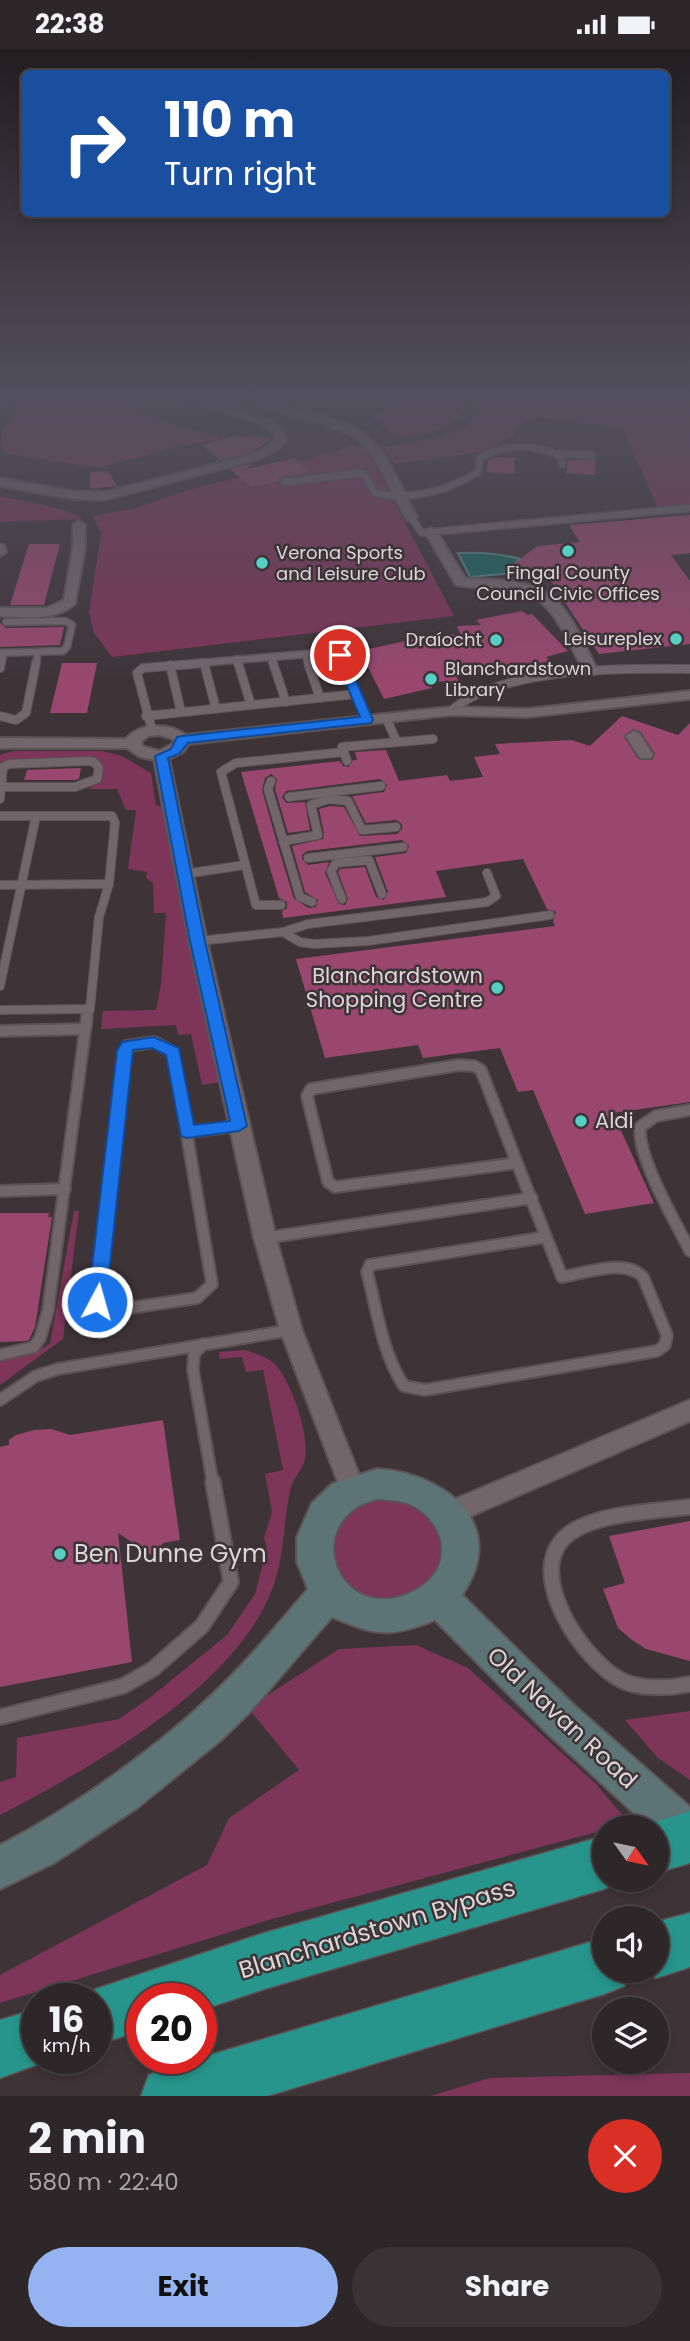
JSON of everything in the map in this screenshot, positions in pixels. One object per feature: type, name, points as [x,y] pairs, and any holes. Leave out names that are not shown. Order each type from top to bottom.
[{"type":"highway","points":[[669,1842],[690,1835]]},
{"type":"highway","name":"Blanchardstown Bypass","points":[[199,1983],[261,1962],[592,1865]]},
{"type":"highway","points":[[669,1946],[690,1940]]},
{"type":"highway","points":[[669,1961],[690,1956]]},
{"type":"highway","points":[[170,2096],[592,1970]]},
{"type":"highway","points":[[378,2035],[592,1981]]},
{"type":"highway","points":[[0,2049],[21,2042]]},
{"type":"street","points":[[50,491],[82,496],[112,495],[129,491]]},
{"type":"street","points":[[399,491],[411,517]]},
{"type":"street","points":[[3,617],[51,611],[66,606],[70,601],[79,547],[79,525]]},
{"type":"street","points":[[431,533],[461,582],[510,586],[543,596],[561,618],[591,671]]},
{"type":"street","points":[[133,744],[149,723],[174,733],[182,740],[451,711],[527,713],[690,695]]},
{"type":"street","points":[[634,736],[645,755]]},
{"type":"street","points":[[133,744],[141,754],[161,756],[175,751],[182,744],[182,740]]},
{"type":"street","points":[[0,743],[133,744]]},
{"type":"street","points":[[161,756],[198,941],[265,1238],[291,1330],[353,1490]]},
{"type":"street","points":[[448,1514],[690,1410]]},
{"type":"street","points":[[377,1484],[402,1485],[425,1494],[448,1514],[459,1537],[460,1555],[454,1577],[439,1598],[419,1610],[382,1616],[353,1609],[330,1592],[314,1563],[313,1543],[318,1524],[330,1507],[353,1490],[377,1484]]},
{"type":"street","points":[[0,1868],[39,1848],[110,1801],[206,1726],[237,1698],[330,1592]]},
{"type":"street","name":"Old Navan Road","points":[[439,1598],[505,1667],[690,1835]]},
{"type":"lane","points":[[374,491],[375,493],[401,494],[441,491]]},
{"type":"lane","points":[[411,517],[422,533],[431,533],[690,508]]},
{"type":"lane","points":[[0,668],[2,653],[62,651],[67,647],[70,623],[3,617]]},
{"type":"lane","points":[[0,716],[16,720],[26,713],[38,652]]},
{"type":"lane","points":[[356,694],[181,712],[149,723],[137,673],[143,668],[170,665],[338,653],[356,694],[367,720]]},
{"type":"lane","points":[[305,654],[320,698]]},
{"type":"lane","points":[[271,657],[286,702]]},
{"type":"lane","points":[[237,659],[251,705]]},
{"type":"lane","points":[[204,662],[216,709]]},
{"type":"lane","points":[[170,665],[181,712]]},
{"type":"lane","points":[[451,711],[463,701],[500,687],[591,671],[690,669]]},
{"type":"lane","points":[[386,718],[397,742]]},
{"type":"lane","points":[[281,905],[256,905],[220,772],[223,768],[236,763],[346,757],[342,747],[433,739]]},
{"type":"lane","points":[[0,799],[1,785],[3,767],[16,762],[88,761],[94,762],[99,768],[97,779],[84,785],[1,785]]},
{"type":"lane","points":[[271,781],[267,786],[300,897],[312,902]]},
{"type":"lane","points":[[289,797],[381,786]]},
{"type":"lane","points":[[283,841],[318,835],[311,805],[341,798],[348,801],[362,830],[396,827]]},
{"type":"lane","points":[[0,816],[114,818],[108,884],[99,917],[90,1009],[85,1029],[48,1311],[40,1338],[29,1349],[0,1355]]},
{"type":"lane","points":[[0,986],[36,816]]},
{"type":"lane","points":[[308,858],[403,846]]},
{"type":"lane","points":[[342,899],[331,871],[333,864],[366,859],[371,862],[382,894]]},
{"type":"lane","points":[[184,874],[245,865]]},
{"type":"lane","points":[[198,941],[284,932],[309,924],[488,902],[496,896],[487,873]]},
{"type":"lane","points":[[0,885],[108,884]]},
{"type":"lane","points":[[284,932],[300,942],[314,944],[368,941],[550,915]]},
{"type":"lane","points":[[0,1010],[90,1009]]},
{"type":"lane","points":[[0,1031],[85,1029]]},
{"type":"lane","points":[[154,1042],[173,1052],[187,1132],[212,1284],[197,1298],[109,1311],[100,1308],[97,1302],[127,1046],[154,1042]]},
{"type":"lane","points":[[518,1163],[335,1187],[328,1182],[307,1097],[311,1089],[318,1086],[458,1065],[474,1066],[481,1070],[532,1198],[562,1277],[625,1267],[636,1270],[643,1277],[667,1335],[665,1345],[657,1351],[425,1390],[404,1386],[395,1374],[367,1272],[370,1265],[546,1237]]},
{"type":"lane","points":[[690,1110],[650,1119],[640,1127],[640,1140],[650,1168],[690,1251]]},
{"type":"lane","points":[[187,1132],[239,1126]]},
{"type":"lane","points":[[0,1191],[65,1189]]},
{"type":"lane","points":[[265,1238],[532,1198]]},
{"type":"lane","points":[[0,1400],[46,1372],[291,1330]]},
{"type":"lane","points":[[0,1717],[123,1686],[153,1669],[202,1626],[231,1582],[191,1361],[196,1349],[203,1345]]},
{"type":"lane","points":[[690,1507],[588,1524],[570,1533],[557,1548],[551,1584],[561,1610],[594,1657],[622,1680],[678,1687],[690,1684]]},
{"type":"shaded area","name":"Verona Sports and Leisure Club","points":[[188,491],[388,491],[454,616],[112,657],[94,633],[89,612],[101,533],[92,516],[137,508]]},
{"type":"shaded area","points":[[650,491],[690,491],[690,505],[658,508]]},
{"type":"shaded area","points":[[0,496],[61,509],[84,519],[0,522]]},
{"type":"shaded area","points":[[458,553],[489,553],[520,559],[507,570],[523,570],[470,577]]},
{"type":"shaded area","points":[[13,751],[102,751],[122,756],[151,773],[156,806],[171,805],[229,1081],[202,1085],[191,1034],[178,1035],[176,1025],[101,1029],[103,1011],[156,1010],[161,984],[166,913],[154,913],[153,883],[146,878],[147,872],[128,869],[136,810],[126,810],[117,789],[88,789],[101,782],[104,768],[94,760],[0,767],[0,755]]},
{"type":"shaded area","points":[[74,1211],[79,1211],[63,1339],[0,1385],[0,1361],[32,1354],[50,1344]]},
{"type":"shaded area","points":[[246,1350],[271,1361],[285,1379],[297,1406],[306,1449],[304,1463],[291,1487],[277,1575],[255,1624],[228,1658],[195,1691],[157,1721],[76,1774],[0,1815],[0,1782],[16,1777],[17,1738],[119,1719],[152,1696],[227,1635],[255,1594],[267,1548],[264,1538],[272,1512],[265,1474],[283,1470],[263,1370],[246,1372],[242,1357],[220,1359],[219,1352]]},
{"type":"shaded area","points":[[383,1499],[408,1503],[424,1512],[446,1548],[436,1582],[404,1601],[365,1598],[348,1588],[337,1574],[332,1540],[338,1524],[350,1511],[365,1503]]},
{"type":"shaded area","points":[[416,1645],[468,1668],[595,1783],[622,1815],[592,1815],[592,1833],[272,1919],[65,1983],[21,1983],[21,1997],[0,2003],[0,1975],[207,1865],[229,1818],[299,1770],[248,1708],[339,1649]]},
{"type":"shaded area","points":[[690,1711],[690,1780],[658,1758],[625,1720]]},
{"type":"shaded area","points":[[690,2073],[690,2096],[430,2096],[490,2078]]},
{"type":"building","points":[[690,515],[690,553],[671,555],[690,581],[690,644],[599,654],[547,575],[538,567],[506,570],[537,546],[580,542],[569,525]]},
{"type":"building","points":[[29,544],[60,544],[44,605],[10,605]]},
{"type":"building","points":[[522,611],[527,615],[532,614],[568,651],[546,657],[550,661],[505,670],[456,674],[458,681],[432,682],[432,688],[384,699],[360,651],[414,639],[413,637],[460,634],[457,626],[481,625],[476,620]]},
{"type":"building","points":[[0,623],[6,628],[64,627],[60,645],[0,647]]},
{"type":"building","points":[[62,663],[97,663],[87,713],[50,713]]},
{"type":"building","name":"Blanchardstown Shopping Centre","points":[[622,716],[678,735],[690,723],[690,1102],[613,1113],[654,1203],[585,1214],[533,1090],[518,1092],[500,1048],[423,1058],[418,1045],[325,1058],[296,959],[555,926],[553,921],[556,912],[547,909],[523,859],[436,871],[446,897],[283,918],[282,911],[287,908],[287,902],[279,898],[241,772],[340,761],[343,766],[349,767],[353,760],[357,760],[355,752],[386,750],[399,781],[447,775],[450,781],[483,777],[474,757],[500,754],[495,744],[571,740],[590,746]],"holes":[[[633,729],[641,732],[655,754],[652,760],[638,759],[624,737]],[[271,774],[277,779],[275,789],[288,833],[310,830],[305,802],[286,803],[282,797],[286,791],[380,779],[387,785],[384,792],[352,796],[366,823],[396,820],[402,824],[402,829],[397,834],[360,836],[344,807],[330,806],[319,809],[323,839],[292,846],[305,892],[318,900],[316,907],[309,908],[294,899],[262,790],[265,778]],[[402,840],[409,846],[406,853],[375,857],[388,892],[384,900],[376,897],[365,867],[340,869],[338,872],[348,899],[345,905],[339,904],[325,873],[329,862],[308,865],[302,859],[302,855],[307,851]]]},
{"type":"building","points":[[81,768],[79,779],[24,780],[27,770]]},
{"type":"building","points":[[0,1213],[49,1213],[48,1217],[52,1217],[35,1327],[29,1340],[0,1342]]},
{"type":"building","name":"Ben Dunne Gym","points":[[163,1420],[180,1540],[163,1543],[154,1557],[118,1533],[132,1662],[0,1687],[0,1447],[9,1445],[9,1440],[16,1435],[34,1430],[51,1429],[70,1435]]},
{"type":"building","points":[[690,1521],[690,1661],[646,1649],[632,1640],[618,1628],[603,1589],[625,1583],[609,1536]]},
{"type":"place","name":"Fingal County Council Civic Offices","points":[[568,551]]},
{"type":"place","name":"Verona Sports and Leisure Club","points":[[262,563]]},
{"type":"place","name":"Leisureplex","points":[[676,639]]},
{"type":"place","name":"Draíocht","points":[[496,640]]},
{"type":"place","name":"Blanchardstown Library","points":[[431,679]]},
{"type":"place","name":"Blanchardstown Shopping Centre","points":[[497,988]]},
{"type":"place","name":"Aldi","points":[[581,1121]]},
{"type":"place","name":"Ben Dunne Gym","points":[[60,1554]]},
{"type":"route","points":[[97,1302],[127,1046],[154,1042],[173,1052],[187,1132],[239,1126],[161,756],[179,748],[182,740],[367,720],[340,655]]}]
